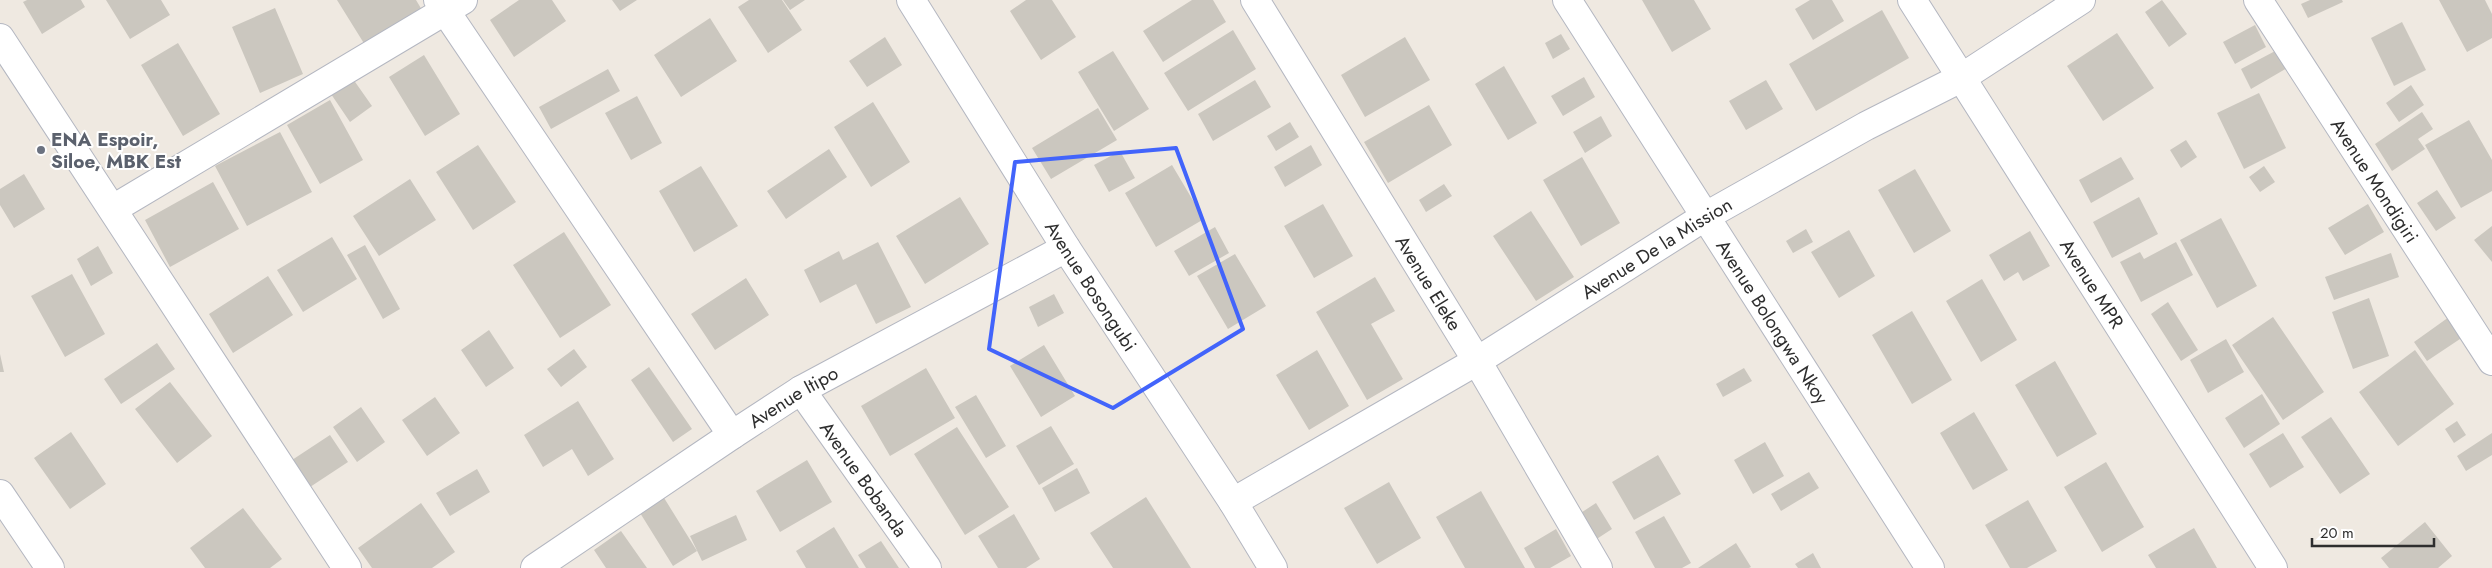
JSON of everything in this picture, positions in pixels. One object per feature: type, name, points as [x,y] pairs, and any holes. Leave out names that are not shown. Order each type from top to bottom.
[{"type":"street","name":"Avenue Bosongubi","points":[[911,0],[1066,248],[1233,502],[1273,568]]},
{"type":"street","name":"Avenue Eleke","points":[[1255,0],[1477,361],[1598,568]]},
{"type":"street","name":"Avenue Bolongwa Nkoy","points":[[1567,0],[1930,568]]},
{"type":"street","name":"Avenue MPR","points":[[1912,0],[2273,568]]},
{"type":"street","name":"Avenue De la Mission","points":[[1233,502],[1477,361],[1706,216],[1866,126],[1961,78],[2081,0]]},
{"type":"street","name":"Avenue Mondigiri","points":[[2258,0],[2492,361]]},
{"type":"street","points":[[113,209],[449,4],[732,435]]},
{"type":"street","points":[[0,38],[347,568]]},
{"type":"street","name":"Avenue Itipo","points":[[535,568],[801,390],[1066,248]]},
{"type":"street","name":"Avenue Bobanda","points":[[801,390],[927,568]]},
{"type":"street","points":[[0,494],[47,567]]},
{"type":"highlighted area","points":[[1176,148],[1243,329],[1113,408],[989,349],[1015,162]]},
{"type":"building","points":[[27,0],[81,0],[85,7],[42,34],[23,2]]},
{"type":"building","points":[[106,0],[161,0],[170,15],[130,39]]},
{"type":"building","points":[[337,0],[416,0],[422,10],[365,45]]},
{"type":"building","points":[[519,0],[552,0],[566,21],[514,57],[490,20]]},
{"type":"building","points":[[612,0],[637,0],[620,11]]},
{"type":"building","points":[[749,0],[782,0],[802,30],[768,53],[738,7]]},
{"type":"building","points":[[783,0],[805,0],[790,10]]},
{"type":"building","points":[[1026,0],[1052,0],[1076,37],[1041,60],[1010,11]]},
{"type":"building","points":[[1192,0],[1213,0],[1226,22],[1163,62],[1143,31]]},
{"type":"building","points":[[1642,0],[1694,0],[1711,29],[1672,52]]},
{"type":"building","points":[[1810,0],[1832,0],[1844,21],[1813,40],[1795,9]]},
{"type":"building","points":[[2162,0],[2187,34],[2169,47],[2145,12]]},
{"type":"building","points":[[2310,0],[2342,0],[2343,2],[2308,18],[2301,4]]},
{"type":"building","points":[[2439,0],[2485,0],[2492,14],[2492,38],[2467,52]]},
{"type":"building","points":[[275,8],[303,74],[260,93],[232,27]]},
{"type":"building","points":[[1882,10],[1909,58],[1816,111],[1789,64]]},
{"type":"building","points":[[710,18],[737,61],[681,97],[654,55]]},
{"type":"building","points":[[2402,22],[2426,70],[2394,86],[2371,38]]},
{"type":"building","points":[[2255,25],[2266,47],[2235,64],[2223,42]]},
{"type":"building","points":[[1233,30],[1256,69],[1188,111],[1164,73]]},
{"type":"building","points":[[2117,33],[2154,88],[2103,121],[2067,66]]},
{"type":"building","points":[[1561,34],[1570,49],[1553,59],[1545,43]]},
{"type":"building","points":[[885,37],[902,65],[867,87],[849,61]]},
{"type":"building","points":[[1405,37],[1430,80],[1365,117],[1341,75]]},
{"type":"building","points":[[178,43],[220,114],[183,136],[141,65]]},
{"type":"building","points":[[2279,49],[2289,67],[2251,89],[2241,69]]},
{"type":"building","points":[[1113,51],[1149,109],[1114,131],[1078,72]]},
{"type":"building","points":[[424,55],[460,114],[425,136],[389,77]]},
{"type":"building","points":[[1504,66],[1537,123],[1508,140],[1475,84]]},
{"type":"building","points":[[608,69],[620,91],[551,129],[539,107]]},
{"type":"building","points":[[1584,77],[1595,97],[1563,116],[1551,96]]},
{"type":"building","points":[[353,79],[372,106],[350,122],[331,94]]},
{"type":"building","points":[[1255,80],[1271,107],[1213,141],[1198,114]]},
{"type":"building","points":[[1766,80],[1783,109],[1746,130],[1729,101]]},
{"type":"building","points":[[2411,85],[2424,105],[2399,122],[2386,103]]},
{"type":"building","points":[[2259,93],[2286,148],[2244,169],[2217,113]]},
{"type":"building","points":[[637,96],[662,143],[631,160],[605,113]]},
{"type":"building","points":[[330,100],[363,160],[320,184],[287,125]]},
{"type":"building","points":[[873,102],[910,162],[871,187],[834,127]]},
{"type":"building","points":[[1429,105],[1452,145],[1388,183],[1364,142]]},
{"type":"building","points":[[1098,108],[1117,140],[1051,179],[1032,148]]},
{"type":"building","points":[[2422,112],[2433,129],[2418,139],[2425,149],[2392,171],[2375,144]]},
{"type":"building","points":[[1601,116],[1612,136],[1585,153],[1573,132]]},
{"type":"building","points":[[2469,120],[2492,160],[2492,191],[2461,208],[2425,145]]},
{"type":"building","points":[[1290,122],[1299,137],[1276,151],[1267,136]]},
{"type":"building","points":[[280,132],[312,192],[247,226],[215,166]]},
{"type":"building","points":[[2186,140],[2197,157],[2181,168],[2170,150]]},
{"type":"building","points":[[478,145],[516,202],[473,230],[436,172]]},
{"type":"building","points":[[1311,145],[1322,165],[1285,187],[1274,167]]},
{"type":"building","points":[[829,149],[847,177],[786,219],[767,191]]},
{"type":"building","points":[[1120,151],[1135,178],[1109,192],[1094,165]]},
{"type":"building","points":[[1582,157],[1620,223],[1581,246],[1543,180]]},
{"type":"building","points":[[2121,157],[2134,179],[2091,203],[2079,180]]},
{"type":"building","points":[[1172,165],[1204,219],[1156,247],[1125,193]]},
{"type":"building","points":[[701,166],[738,226],[694,252],[659,191]]},
{"type":"building","points":[[2264,166],[2275,182],[2260,192],[2249,177]]},
{"type":"building","points":[[1915,169],[1951,231],[1914,253],[1878,190]]},
{"type":"building","points":[[24,174],[45,209],[14,228],[0,205],[0,189]]},
{"type":"building","points":[[410,179],[436,220],[379,256],[353,216]]},
{"type":"building","points":[[213,182],[239,229],[170,267],[145,220]]},
{"type":"building","points":[[1444,184],[1452,196],[1426,212],[1419,200]]},
{"type":"building","points":[[2437,190],[2456,218],[2436,231],[2417,203]]},
{"type":"building","points":[[960,197],[989,244],[925,284],[896,236]]},
{"type":"building","points":[[2139,197],[2158,234],[2112,258],[2093,222]]},
{"type":"building","points":[[1323,204],[1353,256],[1314,278],[1284,226]]},
{"type":"building","points":[[2368,204],[2384,232],[2345,255],[2328,228]]},
{"type":"building","points":[[1531,211],[1574,277],[1536,301],[1493,236]]},
{"type":"building","points":[[2221,218],[2257,286],[2217,308],[2180,240]]},
{"type":"building","points":[[2492,226],[2492,262],[2474,240]]},
{"type":"building","points":[[1215,227],[1229,253],[1189,276],[1174,251]]},
{"type":"building","points":[[1806,229],[1813,242],[1793,253],[1786,241]]},
{"type":"building","points":[[1849,230],[1875,276],[1839,298],[1811,252]]},
{"type":"building","points":[[2030,231],[2050,266],[2023,281],[2018,272],[2004,281],[1989,255]]},
{"type":"building","points":[[564,232],[611,305],[560,338],[513,265]]},
{"type":"building","points":[[332,237],[357,279],[303,312],[277,270]]},
{"type":"building","points":[[878,242],[911,307],[876,324],[856,284],[820,303],[804,270],[839,251],[843,260]]},
{"type":"building","points":[[2176,242],[2193,275],[2141,302],[2120,262],[2140,252],[2144,259]]},
{"type":"building","points":[[365,245],[400,309],[383,319],[347,255]]},
{"type":"building","points":[[98,246],[113,273],[91,286],[77,259]]},
{"type":"building","points":[[2391,253],[2399,277],[2334,300],[2325,277]]},
{"type":"building","points":[[1235,254],[1266,306],[1228,329],[1197,276]]},
{"type":"building","points":[[72,274],[105,334],[65,357],[31,296]]},
{"type":"building","points":[[268,276],[293,315],[233,353],[209,314]]},
{"type":"building","points":[[1375,277],[1395,311],[1371,324],[1403,379],[1367,400],[1316,312]]},
{"type":"building","points":[[746,278],[769,315],[715,350],[691,314]]},
{"type":"building","points":[[1982,279],[2017,340],[1981,362],[1946,301]]},
{"type":"building","points":[[1054,294],[1064,313],[1038,327],[1029,307]]},
{"type":"building","points":[[2369,298],[2389,356],[2353,369],[2332,312]]},
{"type":"building","points":[[2168,302],[2198,350],[2181,361],[2151,314]]},
{"type":"building","points":[[1912,311],[1952,380],[1912,404],[1872,335]]},
{"type":"building","points":[[2273,317],[2324,392],[2283,420],[2232,345]]},
{"type":"building","points":[[2449,317],[2463,337],[2427,361],[2414,342]]},
{"type":"building","points":[[489,330],[514,368],[486,387],[461,350]]},
{"type":"building","points":[[2226,339],[2244,372],[2208,393],[2190,360]]},
{"type":"building","points":[[157,343],[175,369],[121,404],[104,379]]},
{"type":"building","points":[[1044,345],[1075,396],[1041,417],[1010,366]]},
{"type":"building","points":[[574,349],[587,367],[561,387],[547,369]]},
{"type":"building","points":[[1317,350],[1349,406],[1309,430],[1276,375]]},
{"type":"building","points":[[2415,350],[2454,404],[2398,446],[2359,392]]},
{"type":"building","points":[[0,354],[4,372],[0,372]]},
{"type":"building","points":[[2055,361],[2097,434],[2057,457],[2015,385]]},
{"type":"building","points":[[649,367],[692,429],[673,442],[631,380]]},
{"type":"building","points":[[926,368],[955,418],[890,456],[861,406]]},
{"type":"building","points":[[1744,368],[1752,381],[1723,397],[1716,384]]},
{"type":"building","points":[[170,382],[212,436],[177,463],[135,409]]},
{"type":"building","points":[[2262,394],[2280,424],[2244,448],[2225,418]]},
{"type":"building","points":[[976,395],[1006,446],[986,458],[955,407]]},
{"type":"building","points":[[435,397],[460,433],[427,456],[402,420]]},
{"type":"building","points":[[578,401],[614,459],[588,476],[572,449],[543,467],[524,435]]},
{"type":"building","points":[[361,407],[385,442],[357,462],[333,427]]},
{"type":"building","points":[[1974,412],[2008,470],[1973,490],[1940,433]]},
{"type":"building","points":[[2331,417],[2370,474],[2340,494],[2301,437]]},
{"type":"building","points":[[2457,421],[2466,435],[2454,443],[2445,429]]},
{"type":"building","points":[[1051,426],[1074,464],[1039,485],[1016,446]]},
{"type":"building","points":[[957,427],[1009,507],[965,535],[914,454]]},
{"type":"building","points":[[71,432],[106,484],[70,509],[34,458]]},
{"type":"building","points":[[2283,433],[2304,467],[2270,488],[2249,454]]},
{"type":"building","points":[[2492,433],[2492,455],[2466,471],[2457,456]]},
{"type":"building","points":[[330,435],[348,462],[307,489],[289,462]]},
{"type":"building","points":[[1765,442],[1784,476],[1753,494],[1734,460]]},
{"type":"building","points":[[1658,455],[1681,494],[1634,520],[1612,482]]},
{"type":"building","points":[[807,460],[832,502],[780,532],[756,491]]},
{"type":"building","points":[[2106,462],[2144,527],[2102,552],[2064,487]]},
{"type":"building","points":[[1077,468],[1090,493],[1055,512],[1042,488]]},
{"type":"building","points":[[477,469],[490,492],[450,516],[436,493]]},
{"type":"building","points":[[1809,472],[1819,488],[1781,511],[1771,494]]},
{"type":"building","points":[[1389,482],[1421,538],[1377,564],[1344,508]]},
{"type":"building","points":[[1481,491],[1525,568],[1465,568],[1436,517]]},
{"type":"building","points":[[661,493],[697,551],[673,566],[637,508]]},
{"type":"building","points":[[1146,497],[1191,568],[1113,568],[1090,533]]},
{"type":"building","points":[[2028,500],[2057,551],[2027,568],[2010,568],[1985,525]]},
{"type":"building","points":[[421,503],[455,552],[432,568],[372,568],[358,548]]},
{"type":"building","points":[[1596,503],[1612,529],[1589,544],[1573,518]]},
{"type":"building","points":[[243,508],[282,559],[270,568],[205,568],[190,548]]},
{"type":"building","points":[[1014,514],[1040,559],[1026,568],[998,568],[978,536]]},
{"type":"building","points":[[736,515],[747,540],[702,561],[690,536]]},
{"type":"building","points":[[1664,516],[1691,563],[1682,568],[1655,568],[1635,532]]},
{"type":"building","points":[[2425,522],[2452,556],[2438,568],[2389,568],[2381,558]]},
{"type":"building","points":[[834,527],[859,568],[806,568],[796,551]]},
{"type":"building","points":[[2194,528],[2217,568],[2156,568],[2148,555]]},
{"type":"building","points":[[1556,529],[1571,556],[1550,568],[1535,568],[1524,548]]},
{"type":"building","points":[[621,531],[647,568],[606,568],[594,550]]},
{"type":"building","points":[[881,541],[899,568],[866,568],[858,555]]},
{"type":"building","points":[[1736,543],[1751,567],[1698,568]]},
{"type":"building","points":[[1813,553],[1821,568],[1798,568],[1795,564]]},
{"type":"place","name":"ENA Espoir, Siloe, MBK Est","points":[[41,150]]}]
